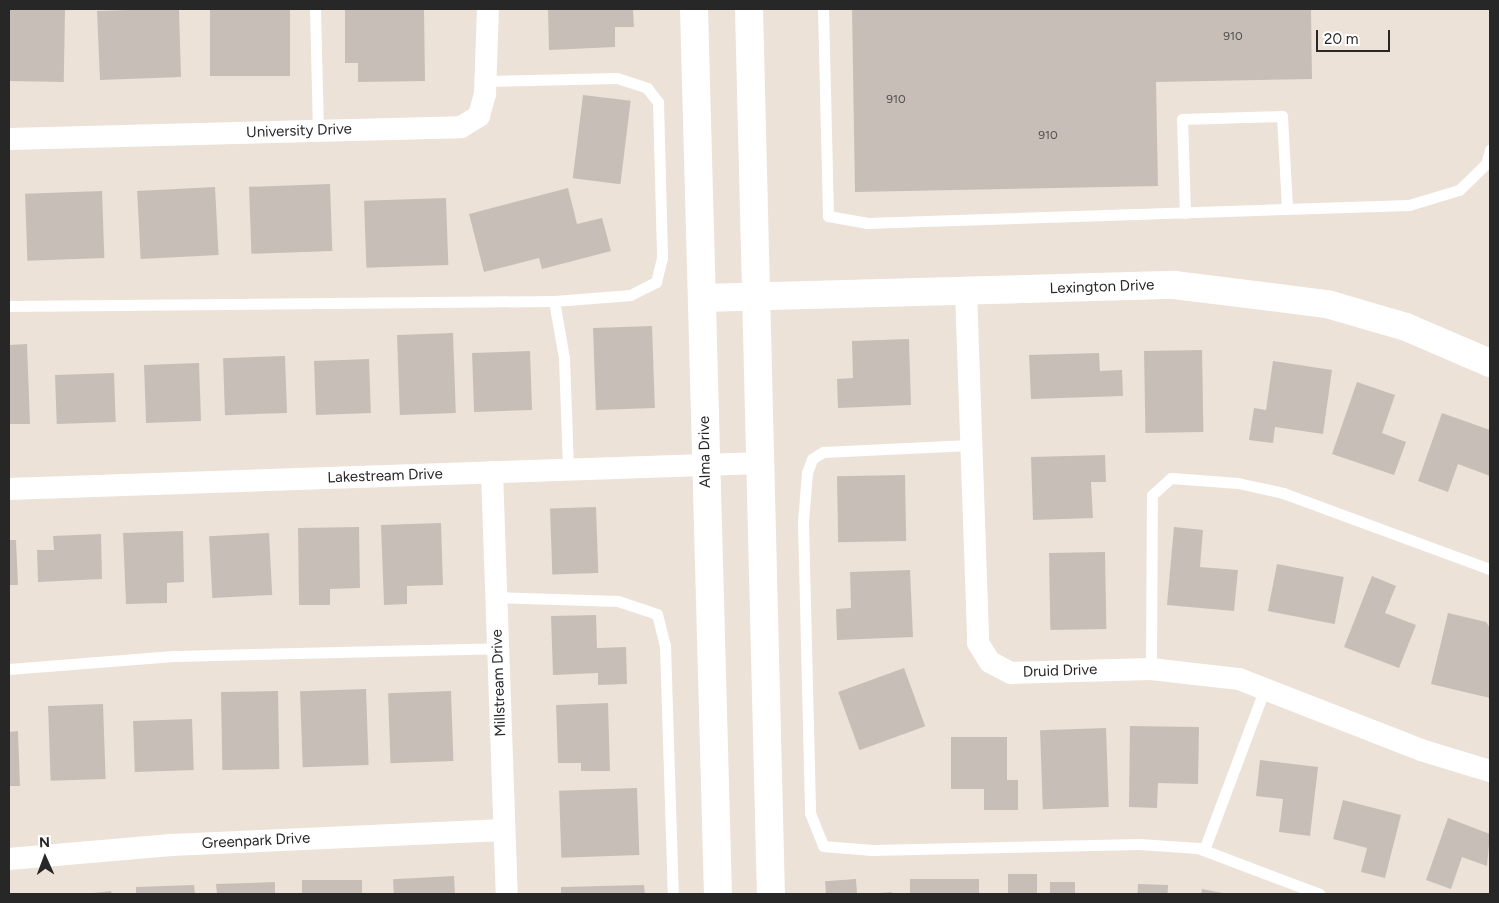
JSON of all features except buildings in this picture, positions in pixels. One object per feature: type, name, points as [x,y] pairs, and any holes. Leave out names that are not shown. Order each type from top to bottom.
[{"type":"main road","name":"Alma Drive","points":[[694,9],[718,894]]},
{"type":"main road","points":[[749,9],[758,295],[771,894]]},
{"type":"main road","name":"Lexington Drive","points":[[702,298],[1174,285],[1256,293],[1327,304],[1406,328],[1490,363]]},
{"type":"street","name":"University Drive","points":[[9,139],[461,127],[479,116],[485,81],[488,9]]},
{"type":"street","name":"Druid Drive","points":[[966,290],[978,642],[990,662],[1011,673],[1151,669],[1239,679],[1421,750],[1490,771]]},
{"type":"street","name":"Lakestream Drive","points":[[9,489],[762,463]]},
{"type":"street","name":"Millstream Drive","points":[[492,472],[507,894]]},
{"type":"street","name":"Greenpark Drive","points":[[9,859],[171,845],[504,830]]},
{"type":"lane","points":[[315,9],[318,130]]},
{"type":"lane","points":[[822,9],[828,216],[866,223],[1409,205],[1460,190],[1486,164],[1490,150]]},
{"type":"lane","points":[[9,306],[554,301],[631,295],[656,282],[662,258],[658,102],[647,88],[617,78],[485,81]]},
{"type":"lane","points":[[1185,213],[1182,119],[1282,116],[1287,208]]},
{"type":"lane","points":[[554,301],[564,358],[568,469]]},
{"type":"lane","points":[[970,445],[838,449],[812,459],[807,473],[803,522],[810,813],[817,835],[823,846],[838,849],[1139,844],[1204,850],[1320,894]]},
{"type":"lane","points":[[1151,669],[1152,495],[1171,478],[1238,483],[1284,493],[1490,569]]},
{"type":"lane","points":[[496,597],[618,601],[656,614],[664,645],[672,894]]},
{"type":"lane","points":[[9,669],[176,656],[498,648]]},
{"type":"lane","points":[[1204,850],[1265,688]]}]
